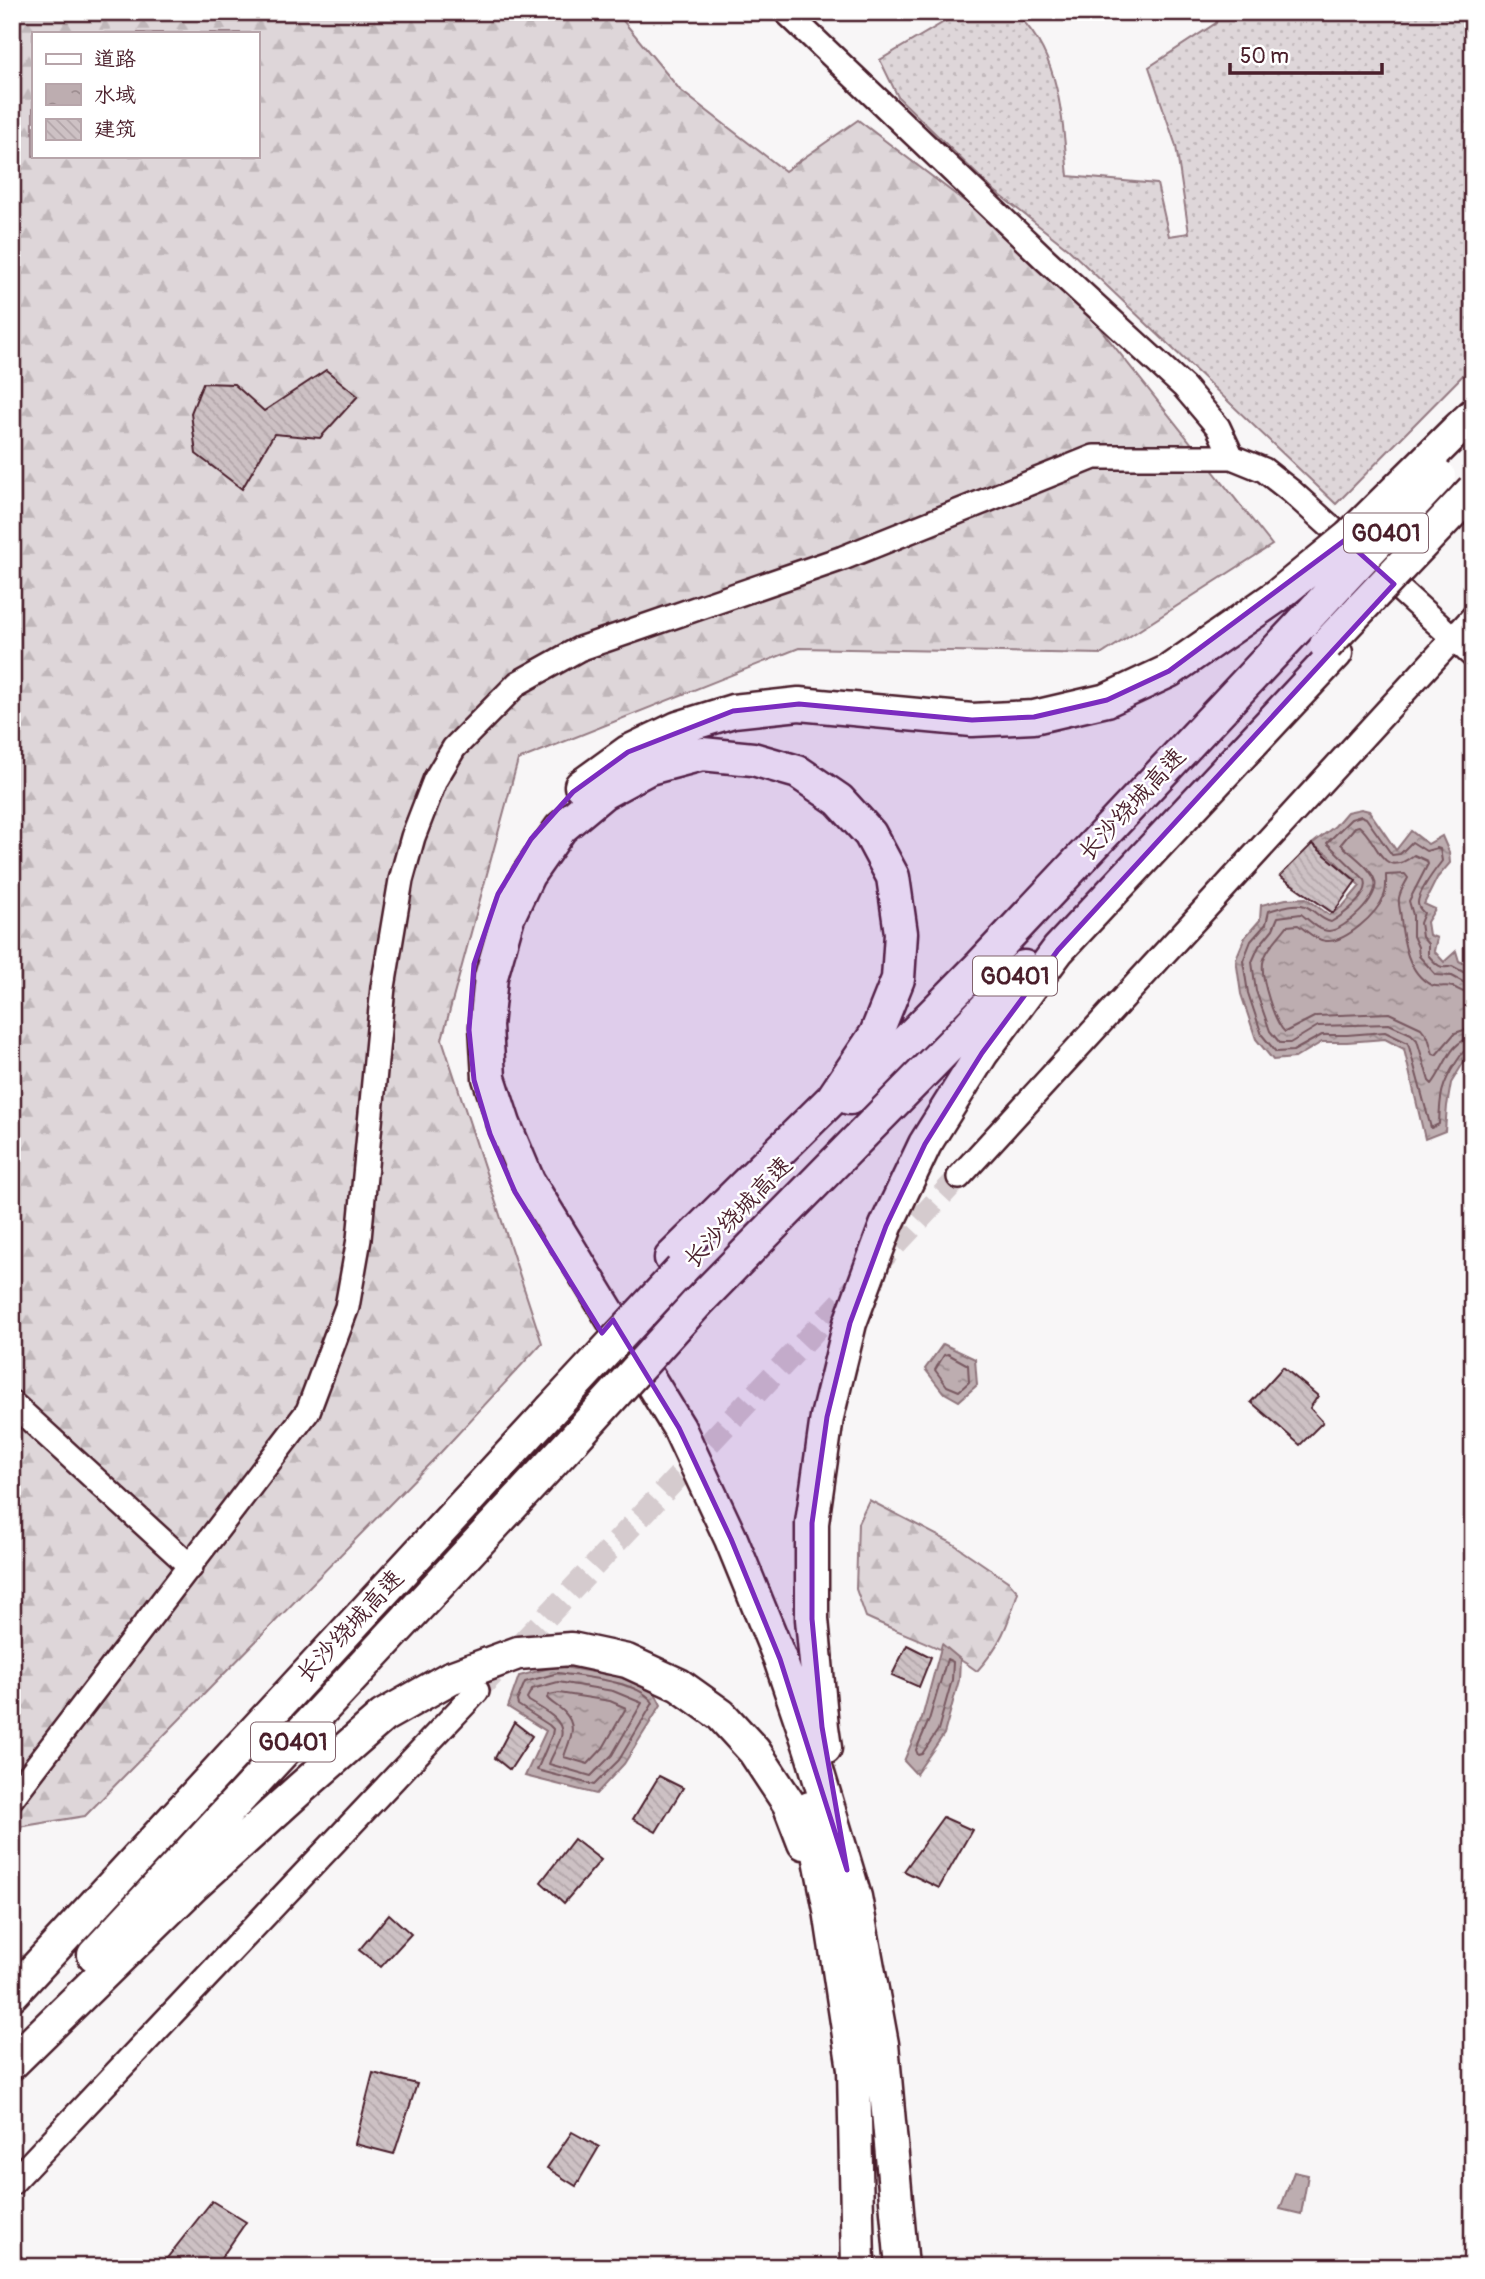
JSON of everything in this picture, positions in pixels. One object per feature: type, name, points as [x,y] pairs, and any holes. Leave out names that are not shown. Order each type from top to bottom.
[{"type":"highway","points":[[858,2267],[854,2069],[830,1910],[811,1810],[782,1719],[743,1614],[699,1512],[650,1411],[515,1192],[489,1134],[474,1080],[469,1030],[474,964],[498,894],[531,839],[573,792],[628,752],[678,728],[733,711],[799,704],[972,720],[1034,717],[1107,700],[1170,671],[1277,596],[1349,537],[1468,432]]},
{"type":"highway","name":"长沙绕城高速","points":[[12,1994],[382,1591],[546,1404],[676,1264],[981,965],[1303,622],[1468,432]]},
{"type":"highway","points":[[847,1870],[822,1727],[812,1619],[813,1523],[827,1417],[850,1323],[886,1226],[925,1144],[982,1053],[1058,950],[1473,491]]},
{"type":"highway","name":"长沙绕城高速","points":[[12,2043],[698,1302],[964,1031],[1331,649]]},
{"type":"highway","points":[[676,1264],[832,1099],[876,1034],[898,979],[901,933],[893,877],[870,834],[839,800],[798,772],[753,759],[702,754],[649,768],[603,793],[561,828],[528,875],[508,917],[491,977],[486,1027],[489,1078],[504,1124],[528,1181],[679,1428],[731,1539],[780,1659],[855,1897],[882,2044],[902,2267]]},
{"type":"highway","points":[[12,2063],[193,1886],[383,1716],[450,1678],[518,1653],[571,1649],[627,1661],[679,1685],[721,1715],[754,1751],[789,1804],[830,1910]]},
{"type":"street","points":[[786,12],[1046,260],[1184,387],[1218,427],[1231,457]]},
{"type":"street","points":[[12,1798],[308,1411],[347,1307],[359,1239],[383,987],[401,880],[413,837],[435,780],[454,748],[518,683],[579,649],[843,558],[1094,457],[1231,457],[1264,470],[1292,492],[1473,656]]},
{"type":"street","points":[[958,1177],[1473,617]]},
{"type":"street","points":[[12,1403],[191,1567]]},
{"type":"street","points":[[12,2183],[477,1691]]},
{"type":"highlighted area","points":[[1345,540],[1394,584],[1058,950],[982,1053],[925,1144],[886,1226],[850,1323],[827,1417],[812,1523],[812,1619],[822,1727],[847,1870],[780,1659],[731,1539],[679,1428],[613,1320],[602,1333],[515,1192],[490,1134],[474,1080],[469,1030],[474,964],[498,894],[531,839],[573,792],[628,752],[733,711],[799,704],[972,720],[1034,717],[1107,700],[1169,671]]},
{"type":"green space","points":[[12,12],[616,12],[680,90],[785,171],[858,120],[1052,268],[1272,545],[1102,654],[799,648],[518,760],[442,1039],[542,1343],[441,1452],[85,1816],[12,1828]]},
{"type":"green space","points":[[961,12],[1014,12],[1030,28],[1050,67],[1056,88],[1068,176],[1157,184],[1169,236],[1189,233],[1176,146],[1149,67],[1216,23],[1219,12],[1473,12],[1473,365],[1336,504],[1067,248],[991,188],[898,97],[880,60]]},
{"type":"green space","points":[[869,1500],[952,1543],[1009,1582],[1018,1592],[1002,1634],[992,1653],[977,1671],[937,1648],[866,1617],[856,1589],[858,1523]]},
{"type":"water","points":[[1361,809],[1369,811],[1396,850],[1411,831],[1428,844],[1442,836],[1449,852],[1450,863],[1437,878],[1424,904],[1435,909],[1427,922],[1429,935],[1437,938],[1434,951],[1444,962],[1456,951],[1459,961],[1469,966],[1473,975],[1473,1047],[1451,1083],[1445,1131],[1425,1139],[1404,1049],[1385,1039],[1322,1042],[1295,1058],[1273,1060],[1256,1039],[1241,994],[1236,959],[1245,937],[1260,920],[1261,905],[1306,898],[1329,915],[1343,906],[1360,886],[1330,856],[1312,844],[1335,826],[1347,812]]},
{"type":"water","points":[[943,1344],[975,1359],[977,1385],[959,1401],[943,1392],[925,1369]]},
{"type":"water","points":[[942,1644],[960,1659],[959,1680],[944,1734],[916,1774],[904,1761],[922,1718]]},
{"type":"water","points":[[557,1666],[617,1676],[653,1689],[661,1705],[624,1764],[596,1794],[525,1776],[546,1731],[508,1707],[519,1676]]},
{"type":"water","points":[[1294,2172],[1308,2175],[1301,2214],[1280,2209]]},
{"type":"building","points":[[326,370],[358,396],[320,438],[274,434],[242,489],[196,454],[191,413],[203,383],[234,384],[264,411]]},
{"type":"building","points":[[1312,844],[1356,881],[1333,913],[1280,876]]},
{"type":"building","points":[[1283,1367],[1318,1396],[1310,1408],[1323,1422],[1300,1445],[1251,1402]]},
{"type":"building","points":[[907,1645],[931,1657],[919,1687],[892,1675]]},
{"type":"building","points":[[514,1722],[532,1736],[510,1770],[495,1758]]},
{"type":"building","points":[[659,1776],[683,1788],[656,1832],[633,1819]]},
{"type":"building","points":[[943,1817],[972,1830],[939,1888],[904,1871]]},
{"type":"building","points":[[574,1839],[601,1860],[564,1903],[541,1882]]},
{"type":"building","points":[[389,1914],[411,1934],[381,1967],[359,1950]]},
{"type":"building","points":[[373,2073],[417,2084],[394,2154],[355,2144]]},
{"type":"building","points":[[572,2132],[599,2147],[576,2186],[547,2168]]},
{"type":"building","points":[[212,2201],[246,2222],[215,2267],[160,2267]]},
{"type":"tunnel","points":[[477,1691],[959,1177]]}]
